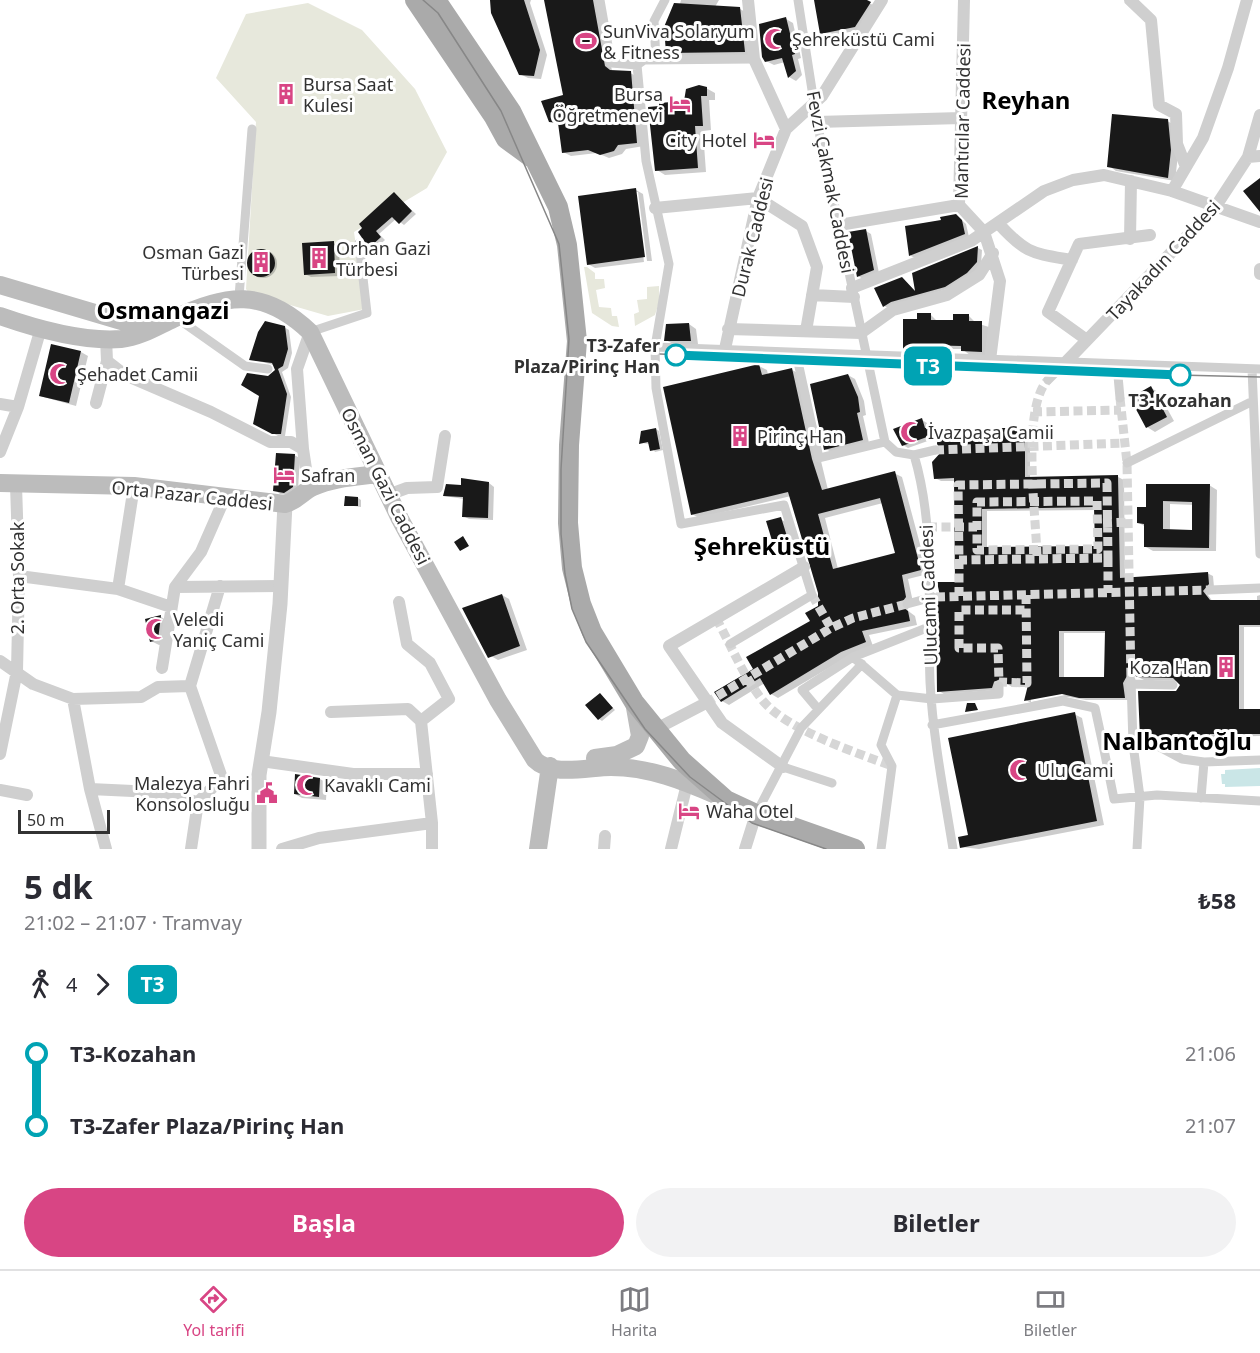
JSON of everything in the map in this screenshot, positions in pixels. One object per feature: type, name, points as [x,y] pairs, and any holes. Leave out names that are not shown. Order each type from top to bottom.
[{"type":"main road","points":[[416,0],[494,117],[506,139],[534,160]]},
{"type":"main road","points":[[436,0],[511,111],[558,207],[567,244],[577,341],[568,469],[568,523],[572,568],[581,604],[592,632],[634,702],[682,760],[726,800]]},
{"type":"main road","points":[[0,285],[125,322],[145,324],[166,322]]},
{"type":"main road","points":[[0,316],[41,328],[121,339],[141,335],[204,304],[239,297]]},
{"type":"main road","name":"Osman Gazi Caddesi","points":[[239,297],[292,315],[310,332],[388,495],[498,700],[535,760],[541,766],[550,766]]},
{"type":"main road","name":"Orta Pazar Caddesi","points":[[8,484],[134,486],[226,495],[285,504],[296,501],[309,489],[329,480],[378,474]]},
{"type":"main road","points":[[550,766],[558,762],[628,752],[636,746],[640,736],[634,702]]},
{"type":"main road","points":[[550,766],[556,770],[634,768],[687,784],[756,814],[855,849]]},
{"type":"main road","points":[[538,849],[550,766]]},
{"type":"street","points":[[600,0],[611,63],[637,65],[644,60],[754,59]]},
{"type":"street","points":[[656,60],[654,21],[665,0]]},
{"type":"street","points":[[748,0],[754,59],[786,129]]},
{"type":"street","name":"Fevzi Çakmak Caddesi","points":[[798,0],[817,122],[867,359]]},
{"type":"street","name":"Durak Caddesi","points":[[725,349],[728,329],[744,273],[758,198],[786,129],[814,104],[882,0]]},
{"type":"street","name":"Mantıcılar Caddesi","points":[[964,0],[959,205],[984,232],[993,253],[1000,281],[990,360]]},
{"type":"street","points":[[1130,0],[1151,20],[1159,105],[1176,114],[1177,144],[1186,167]]},
{"type":"street","points":[[1172,191],[1203,138],[1228,68],[1247,0]]},
{"type":"street","points":[[637,65],[646,161],[669,264],[655,347],[656,388],[681,524],[784,505],[812,595],[730,644]]},
{"type":"street","name":"Tayakadın Caddesi","points":[[1065,363],[1216,206],[1254,157],[1260,116]]},
{"type":"street","points":[[817,122],[961,118]]},
{"type":"street","points":[[239,297],[252,129]]},
{"type":"street","points":[[812,295],[853,293],[971,241],[1044,191],[1073,180],[1104,174],[1172,191],[1260,222]]},
{"type":"street","points":[[1130,239],[1131,181]]},
{"type":"street","points":[[655,208],[758,198],[802,226],[817,267],[806,331]]},
{"type":"street","points":[[839,225],[959,205]]},
{"type":"street","points":[[998,223],[1020,246],[1034,254],[1072,260]]},
{"type":"street","points":[[1087,340],[1048,312],[1079,244],[1150,235]]},
{"type":"street","points":[[309,489],[303,448],[297,369],[310,332],[368,313],[359,243]]},
{"type":"street","points":[[728,329],[861,333],[893,310],[947,295],[979,275],[993,253]]},
{"type":"street","points":[[184,323],[245,366],[268,369]]},
{"type":"street","points":[[0,452],[18,407],[41,328]]},
{"type":"street","points":[[96,403],[107,361],[106,338]]},
{"type":"street","points":[[655,347],[796,353],[867,359],[990,360],[1256,369],[1253,401],[1260,554]]},
{"type":"street","points":[[796,353],[819,458],[885,442]]},
{"type":"street","points":[[867,359],[885,442],[896,452],[914,455],[935,450]]},
{"type":"street","points":[[107,361],[125,375],[153,389],[203,408],[270,442],[291,442],[303,448]]},
{"type":"street","points":[[1048,380],[1065,363]]},
{"type":"street","points":[[1117,365],[1120,398]]},
{"type":"street","points":[[1127,463],[1253,401]]},
{"type":"street","points":[[0,404],[18,407]]},
{"type":"street","points":[[388,495],[407,488],[437,487],[445,436]]},
{"type":"street","name":"Ulucami Caddesi","points":[[914,455],[921,478],[933,597],[929,627],[932,725],[953,849]]},
{"type":"street","name":"2. Orta Sokak","points":[[0,754],[1,735],[16,671],[19,576],[8,484]]},
{"type":"street","points":[[118,590],[134,486]]},
{"type":"street","points":[[162,668],[175,587],[201,552],[226,495]]},
{"type":"street","points":[[259,849],[261,761],[269,712],[281,586],[285,504]]},
{"type":"street","points":[[804,567],[669,646],[706,703],[722,723],[783,767],[832,783]]},
{"type":"street","points":[[19,576],[118,590],[171,607]]},
{"type":"street","points":[[191,849],[198,802],[222,778],[190,686],[220,586]]},
{"type":"street","points":[[175,587],[281,586]]},
{"type":"street","points":[[1210,590],[1260,588]]},
{"type":"street","points":[[907,604],[933,597]]},
{"type":"street","points":[[399,602],[407,645],[430,663],[449,699],[421,721]]},
{"type":"street","points":[[818,709],[802,690],[853,657],[929,627]]},
{"type":"street","points":[[853,657],[897,695],[932,699],[999,694],[999,686]]},
{"type":"street","points":[[0,661],[41,688],[73,699],[108,700],[141,697],[158,687],[190,686]]},
{"type":"street","points":[[745,849],[756,814],[783,767],[801,728],[862,664]]},
{"type":"street","points":[[1137,849],[1140,797],[1133,744],[1130,682],[1173,685]]},
{"type":"street","points":[[881,849],[892,766],[881,745],[897,695]]},
{"type":"street","points":[[73,699],[90,789],[106,849]]},
{"type":"street","points":[[932,725],[1063,701],[1095,708],[1114,799],[1140,797],[1260,801]]},
{"type":"street","points":[[656,729],[706,703]]},
{"type":"street","points":[[331,712],[408,709],[421,721],[432,823],[432,849]]},
{"type":"street","points":[[1103,745],[1152,742],[1182,759],[1204,762],[1260,760]]},
{"type":"street","points":[[261,761],[353,774],[427,774]]},
{"type":"street","points":[[1202,798],[1204,762]]},
{"type":"street","points":[[670,849],[687,784]]},
{"type":"street","points":[[90,789],[153,792],[198,802]]},
{"type":"street","points":[[0,790],[27,795]]},
{"type":"street","points":[[282,849],[319,838],[432,823]]},
{"type":"shaded area","points":[[308,3],[362,30],[415,89],[447,152],[427,188],[354,232],[365,309],[328,316],[249,293],[246,289],[256,122],[216,78],[246,14]]},
{"type":"shaded area","points":[[584,267],[595,273],[595,279],[604,279],[605,288],[596,290],[599,307],[611,308],[612,316],[617,316],[619,327],[612,326],[592,313]]},
{"type":"shaded area","points":[[659,286],[659,302],[655,315],[635,326],[634,314],[639,312],[637,300],[647,299],[647,287]]},
{"type":"water","points":[[1260,768],[1260,786],[1225,787],[1225,784],[1222,784],[1221,774],[1225,774],[1225,770]]},
{"type":"building","points":[[490,0],[524,0],[540,50],[534,76],[519,75],[491,13]]},
{"type":"building","points":[[544,0],[593,0],[605,66],[610,70],[631,71],[637,143],[618,145],[614,151],[600,155],[588,150],[562,153],[558,123],[549,122],[541,101],[563,95]]},
{"type":"building","points":[[814,0],[867,0],[871,2],[855,27],[820,34]]},
{"type":"building","points":[[674,3],[740,7],[745,52],[666,53],[664,27]]},
{"type":"building","name":"Şehreküstü Cami","points":[[786,17],[795,54],[792,55],[796,71],[788,78],[782,58],[765,62],[762,57],[759,24]]},
{"type":"building","points":[[699,85],[707,87],[707,96],[701,96],[703,126],[695,126],[698,168],[655,171],[648,107],[659,106],[659,103],[684,101],[686,89]]},
{"type":"building","points":[[1112,114],[1168,119],[1171,150],[1168,178],[1107,167]]},
{"type":"building","points":[[1260,178],[1260,212],[1243,191]]},
{"type":"building","points":[[636,188],[645,257],[587,265],[578,196]]},
{"type":"building","points":[[394,192],[412,211],[399,224],[392,217],[376,231],[381,237],[369,248],[358,232],[362,228],[359,224]]},
{"type":"building","points":[[956,214],[962,220],[965,234],[909,256],[905,226],[941,220],[940,217]]},
{"type":"building","points":[[866,229],[874,270],[857,277],[848,232]]},
{"type":"building","name":"Orhan Gazi Türbesi","points":[[334,241],[335,273],[304,275],[302,243]]},
{"type":"building","points":[[978,246],[977,262],[967,273],[945,287],[891,302],[883,307],[874,288],[902,277],[915,291],[912,273]]},
{"type":"building","name":"Osman Gazi Türbesi","points":[[261,249],[271,253],[275,263],[271,273],[261,277],[251,273],[247,263],[251,253]]},
{"type":"building","points":[[917,313],[931,313],[931,320],[953,320],[953,314],[969,314],[969,321],[982,321],[982,352],[961,351],[961,346],[923,345],[923,350],[903,349],[903,319],[917,319]]},
{"type":"building","points":[[265,321],[285,326],[288,349],[283,366],[278,369],[287,394],[281,434],[272,434],[253,424],[259,396],[241,385],[247,373],[268,376],[275,370],[272,363],[249,360],[258,332]]},
{"type":"building","points":[[689,323],[691,341],[664,341],[666,324]]},
{"type":"building","name":"Şehadet Camii","points":[[51,344],[81,351],[69,403],[39,396]]},
{"type":"building","points":[[759,364],[762,375],[792,368],[812,459],[822,490],[895,471],[921,570],[902,575],[906,597],[900,605],[908,611],[910,621],[862,631],[866,642],[841,652],[770,695],[760,678],[721,702],[714,692],[753,669],[746,657],[810,621],[805,613],[818,606],[818,593],[788,492],[691,515],[663,387]],"holes":[[[880,498],[895,553],[833,569],[818,514]]]},
{"type":"building","points":[[848,374],[858,397],[860,412],[857,413],[863,440],[824,450],[810,384]]},
{"type":"building","points":[[1151,386],[1167,417],[1146,428],[1130,398]]},
{"type":"building","points":[[922,418],[925,428],[1025,428],[1025,477],[1118,475],[1120,578],[1208,572],[1209,584],[1203,591],[1210,600],[1260,600],[1260,625],[1239,625],[1239,709],[1260,709],[1260,734],[1210,734],[1210,741],[1170,742],[1152,736],[1140,737],[1138,691],[1176,691],[1180,685],[1173,678],[1137,677],[1134,674],[1128,674],[1123,683],[1125,698],[1079,698],[1062,694],[1024,701],[1028,685],[1005,684],[1000,679],[994,682],[992,688],[937,692],[936,603],[940,596],[937,582],[955,582],[954,478],[934,479],[932,462],[942,451],[937,444],[938,433],[902,446],[893,429]],"holes":[[[1094,507],[1095,546],[982,547],[982,509]],[[1059,631],[1105,631],[1104,677],[1059,677]]]},
{"type":"building","points":[[656,428],[660,449],[650,451],[648,442],[639,444],[641,431]]},
{"type":"building","name":"Safran","points":[[276,453],[295,454],[293,487],[284,493],[273,491]]},
{"type":"building","points":[[461,478],[489,482],[488,518],[462,517],[463,497],[443,496],[446,484],[461,485]]},
{"type":"building","points":[[1146,484],[1210,484],[1209,548],[1144,547],[1144,524],[1137,523],[1137,507],[1146,507]],"holes":[[[1163,501],[1192,502],[1192,530],[1163,529]]]},
{"type":"building","points":[[345,496],[358,497],[358,506],[344,506]]},
{"type":"building","points":[[781,517],[789,543],[774,547],[766,521]]},
{"type":"building","points":[[463,536],[469,546],[460,551],[454,542]]},
{"type":"building","points":[[502,594],[520,646],[488,658],[462,608]]},
{"type":"building","name":"Veledi Yaniç Cami","points":[[161,615],[158,640],[150,642],[145,619]]},
{"type":"building","points":[[600,693],[613,708],[598,720],[585,705]]},
{"type":"building","points":[[967,703],[975,703],[978,710],[965,712]]},
{"type":"building","name":"Ulu Cami","points":[[1075,712],[1097,821],[960,848],[958,837],[968,835],[948,738]]},
{"type":"building","name":"Kavaklı Cami","points":[[295,774],[320,778],[319,797],[294,794]]},
{"type":"tunnel","points":[[1037,556],[1032,437],[1040,394],[1048,380]]},
{"type":"tunnel","points":[[1120,398],[1127,463],[1131,680]]},
{"type":"tunnel","points":[[1033,412],[1121,410]]},
{"type":"tunnel","points":[[935,450],[1126,443]]},
{"type":"tunnel","points":[[1107,483],[1108,558],[959,560],[958,485],[1107,483]]},
{"type":"tunnel","points":[[1097,501],[1098,549],[977,550],[977,502],[1097,501]]},
{"type":"tunnel","points":[[1103,523],[1129,522]]},
{"type":"tunnel","points":[[928,527],[977,527]]},
{"type":"tunnel","points":[[1108,558],[1108,593]]},
{"type":"tunnel","points":[[959,560],[959,596]]},
{"type":"tunnel","points":[[936,597],[1210,590]]},
{"type":"tunnel","points":[[812,595],[831,628]]},
{"type":"tunnel","points":[[1026,595],[1027,683],[999,682],[998,648],[959,648],[959,610],[1026,610]]},
{"type":"tunnel","points":[[706,703],[831,628],[853,618],[907,604]]},
{"type":"tunnel","points":[[716,618],[750,683],[764,702],[775,712],[824,740],[892,766]]},
{"type":"tram line","points":[[423,0],[438,13],[501,111],[559,244],[569,339],[561,469],[561,534],[565,574],[572,609],[586,642],[645,729],[690,777],[752,823],[826,849]]},
{"type":"tram line","points":[[660,354],[1056,372],[1260,377]]},
{"type":"tram line","name":"T3","points":[[676,355],[1056,372],[1180,375]]},
{"type":"place","name":"Şehreküstü Cami","points":[[775,39]]},
{"type":"place","name":"SunViva Solaryum & Fitness","points":[[586,41]]},
{"type":"place","name":"Bursa Saat Kulesi","points":[[286,94]]},
{"type":"place","name":"Bursa Öğretmenevi","points":[[680,104]]},
{"type":"place","name":"City Hotel","points":[[764,140]]},
{"type":"place","name":"Orhan Gazi Türbesi","points":[[319,258]]},
{"type":"place","name":"Osman Gazi Türbesi","points":[[261,262]]},
{"type":"place","name":"T3-Zafer Plaza/Pirinç Han","points":[[676,355]]},
{"type":"place","name":"Şehadet Camii","points":[[60,374]]},
{"type":"place","name":"T3-Kozahan","points":[[1180,375]]},
{"type":"place","name":"İvazpaşa Camii","points":[[911,432]]},
{"type":"place","name":"Pirinç Han","points":[[740,436]]},
{"type":"place","name":"Safran","points":[[284,475]]},
{"type":"place","name":"Veledi Yaniç Cami","points":[[156,629]]},
{"type":"place","name":"Koza Han","points":[[1226,667]]},
{"type":"place","name":"Ulu Cami","points":[[1020,770]]},
{"type":"place","name":"Kavaklı Cami","points":[[307,785]]},
{"type":"place","name":"Malezya Fahri Konsolosluğu","points":[[267,793]]},
{"type":"place","name":"Waha Otel","points":[[689,811]]},
{"type":"district","name":"Reyhan","points":[[1026,99]]},
{"type":"district","name":"Osmangazi","points":[[163,309]]},
{"type":"district","name":"Şehreküstü","points":[[762,545]]},
{"type":"district","name":"Nalbantoğlu","points":[[1177,740]]}]
